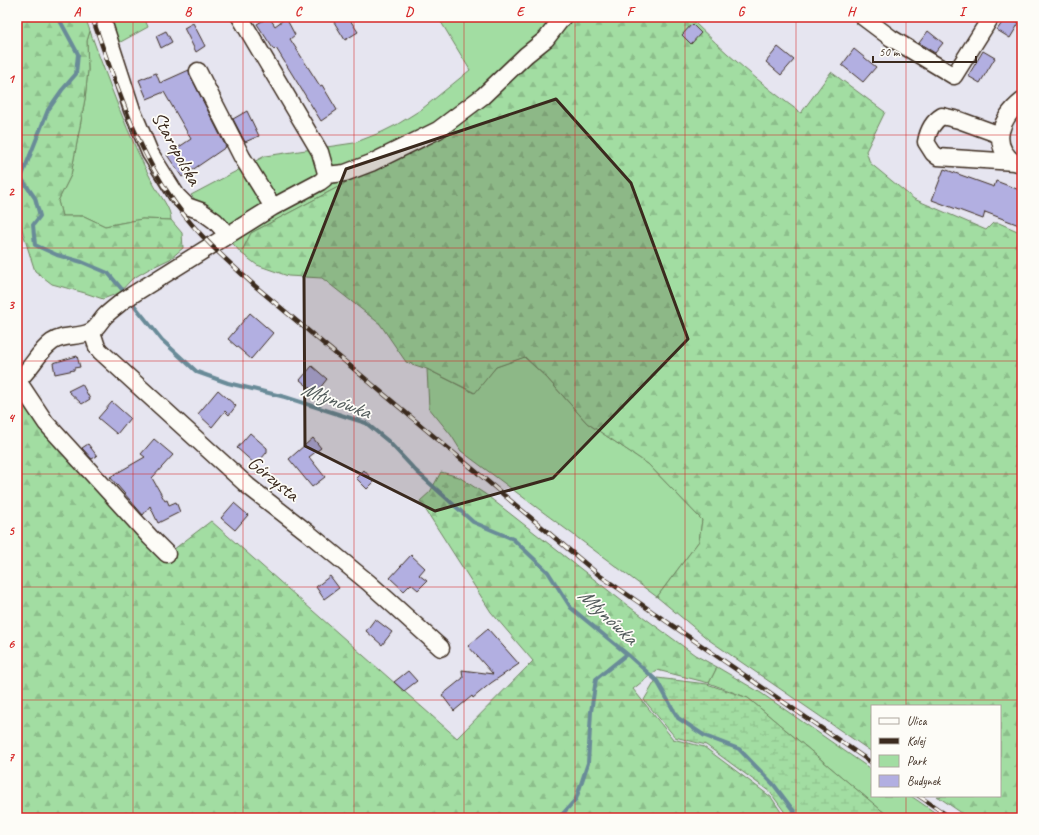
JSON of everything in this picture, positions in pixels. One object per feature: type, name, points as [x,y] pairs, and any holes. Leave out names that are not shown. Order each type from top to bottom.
[{"type":"street","points":[[168,554],[150,537],[46,423],[18,381],[40,352],[53,341],[68,336],[92,332],[105,316],[129,297],[273,207],[320,182],[326,175],[326,168],[320,152],[240,17]]},
{"type":"street","points":[[326,175],[345,173],[374,162],[438,130],[483,96],[526,55],[546,39],[562,17]]},
{"type":"street","points":[[863,17],[891,38],[954,76],[991,17]]},
{"type":"street","name":"Staropolska","points":[[106,30],[132,110],[150,153],[177,196],[187,206],[201,211],[215,221],[228,235]]},
{"type":"street","points":[[198,71],[242,157],[273,207]]},
{"type":"street","points":[[1018,163],[1004,153],[1000,146],[1000,135],[1010,113],[1022,101]]},
{"type":"street","points":[[1000,135],[942,116],[935,121],[926,142],[930,150],[938,157],[1018,163]]},
{"type":"street","name":"Górzysta","points":[[92,332],[97,347],[100,351],[248,486],[369,583],[441,648]]},
{"type":"highlighted area","points":[[556,99],[631,183],[688,339],[553,478],[435,511],[305,446],[304,277],[346,169]]},
{"type":"green space","points":[[17,17],[85,17],[90,31],[87,41],[88,70],[85,99],[71,175],[58,201],[62,216],[84,216],[105,226],[142,219],[171,220],[182,233],[183,248],[170,259],[132,279],[119,293],[103,299],[52,284],[35,271],[27,246],[17,212]]},
{"type":"green space","points":[[104,17],[144,17],[148,27],[115,45]]},
{"type":"green space","points":[[438,17],[567,17],[484,96],[342,185],[251,233],[241,253],[191,195],[265,156],[354,143],[398,124],[422,109],[470,70]]},
{"type":"green space","points":[[567,17],[689,17],[743,67],[801,113],[831,72],[885,112],[866,151],[870,163],[914,199],[986,230],[993,223],[999,223],[1022,233],[1022,818],[969,818],[938,797],[1001,797],[1001,705],[871,705],[871,751],[709,640],[657,597],[699,541],[702,520],[648,464],[587,423],[547,378],[525,357],[496,367],[475,393],[427,369],[406,362],[380,324],[322,278],[288,276],[257,265],[241,253],[251,233],[342,185],[350,179],[439,130]]},
{"type":"green space","points":[[90,31],[127,128],[154,185],[169,211],[171,220],[142,219],[105,226],[84,216],[62,216],[58,201],[71,175],[85,99],[88,70],[87,41]]},
{"type":"green space","points":[[524,357],[547,378],[587,423],[648,464],[702,520],[699,541],[657,597],[461,451],[451,435],[429,408],[427,369],[474,393],[496,367]]},
{"type":"green space","points":[[17,392],[165,556],[211,521],[457,738],[533,661],[491,612],[420,501],[430,492],[441,472],[459,477],[485,494],[627,605],[695,655],[717,667],[709,683],[657,670],[633,689],[673,739],[704,747],[771,797],[785,818],[17,818]]},
{"type":"green space","points":[[717,667],[761,693],[871,769],[871,797],[912,797],[943,818],[892,818],[748,698],[709,683]]},
{"type":"green space","points":[[657,678],[707,684],[748,698],[892,818],[789,818],[770,792],[706,745],[675,737],[644,700]]},
{"type":"building","points":[[269,17],[275,26],[286,18],[295,35],[290,39],[320,86],[322,85],[337,110],[321,121],[276,48],[274,50],[257,24]]},
{"type":"building","points":[[341,17],[348,17],[358,32],[345,40],[334,22]]},
{"type":"building","points":[[1006,17],[1010,17],[1019,23],[1010,38],[997,30]]},
{"type":"building","points":[[193,23],[205,46],[196,52],[184,28]]},
{"type":"building","points":[[692,24],[701,33],[691,44],[682,35]]},
{"type":"building","points":[[166,31],[172,42],[161,48],[156,36]]},
{"type":"building","points":[[928,31],[943,43],[935,53],[919,43]]},
{"type":"building","points":[[778,47],[794,60],[781,75],[766,62]]},
{"type":"building","points":[[854,49],[876,67],[863,82],[842,65]]},
{"type":"building","points":[[983,51],[995,58],[980,83],[968,76]]},
{"type":"building","points":[[189,70],[190,75],[226,147],[182,177],[167,155],[191,139],[164,92],[147,99],[139,80],[156,73],[160,83]]},
{"type":"building","points":[[247,111],[259,136],[245,142],[233,119]]},
{"type":"building","points":[[944,169],[994,187],[996,181],[1022,191],[1022,217],[1019,225],[985,212],[983,219],[932,200]]},
{"type":"building","points":[[250,313],[273,333],[251,359],[228,339]]},
{"type":"building","points":[[77,356],[80,367],[74,368],[74,370],[55,374],[53,363]]},
{"type":"building","points":[[312,366],[327,379],[316,393],[300,380]]},
{"type":"building","points":[[82,384],[90,399],[82,404],[68,391]]},
{"type":"building","points":[[218,390],[236,406],[229,415],[225,411],[212,427],[198,414]]},
{"type":"building","points":[[112,402],[130,418],[117,434],[98,418]]},
{"type":"building","points":[[250,433],[267,448],[267,452],[256,465],[237,448]]},
{"type":"building","points":[[313,438],[321,448],[309,457],[325,477],[312,487],[289,459]]},
{"type":"building","points":[[154,439],[173,455],[152,478],[165,501],[167,500],[169,505],[176,502],[180,512],[158,523],[150,506],[143,515],[110,477],[145,457],[141,454]]},
{"type":"building","points":[[88,444],[97,456],[92,459],[82,448]]},
{"type":"building","points":[[364,470],[374,482],[367,489],[356,478]]},
{"type":"building","points":[[234,503],[248,515],[235,530],[221,518]]},
{"type":"building","points":[[411,555],[425,568],[419,575],[427,581],[418,590],[411,584],[404,591],[390,578]]},
{"type":"building","points":[[330,576],[339,588],[324,599],[316,587]]},
{"type":"building","points":[[375,619],[392,632],[382,645],[366,631]]},
{"type":"building","points":[[488,629],[519,664],[491,683],[473,698],[472,696],[454,711],[442,695],[463,678],[462,670],[493,674],[468,646]]},
{"type":"building","points":[[408,671],[417,681],[404,691],[394,682]]},
{"type":"waterway","name":"Młynówka","points":[[58,17],[78,54],[76,74],[62,90],[48,110],[21,178],[35,198],[40,216],[33,225],[35,245],[57,255],[82,262],[108,273],[126,294]]},
{"type":"waterway","name":"Młynówka","points":[[130,300],[162,340],[197,372],[228,383],[285,397],[366,423],[388,441],[416,471],[473,522],[513,539],[548,572],[571,608],[657,681],[678,718],[705,736],[739,749],[774,785],[799,818]]},
{"type":"waterway","points":[[559,818],[576,799],[588,763],[591,712],[596,679],[627,654]]},
{"type":"railway","points":[[92,17],[127,113],[148,159],[175,203],[202,236],[255,286],[599,575],[871,762]]},
{"type":"railway","points":[[920,797],[951,818]]}]
